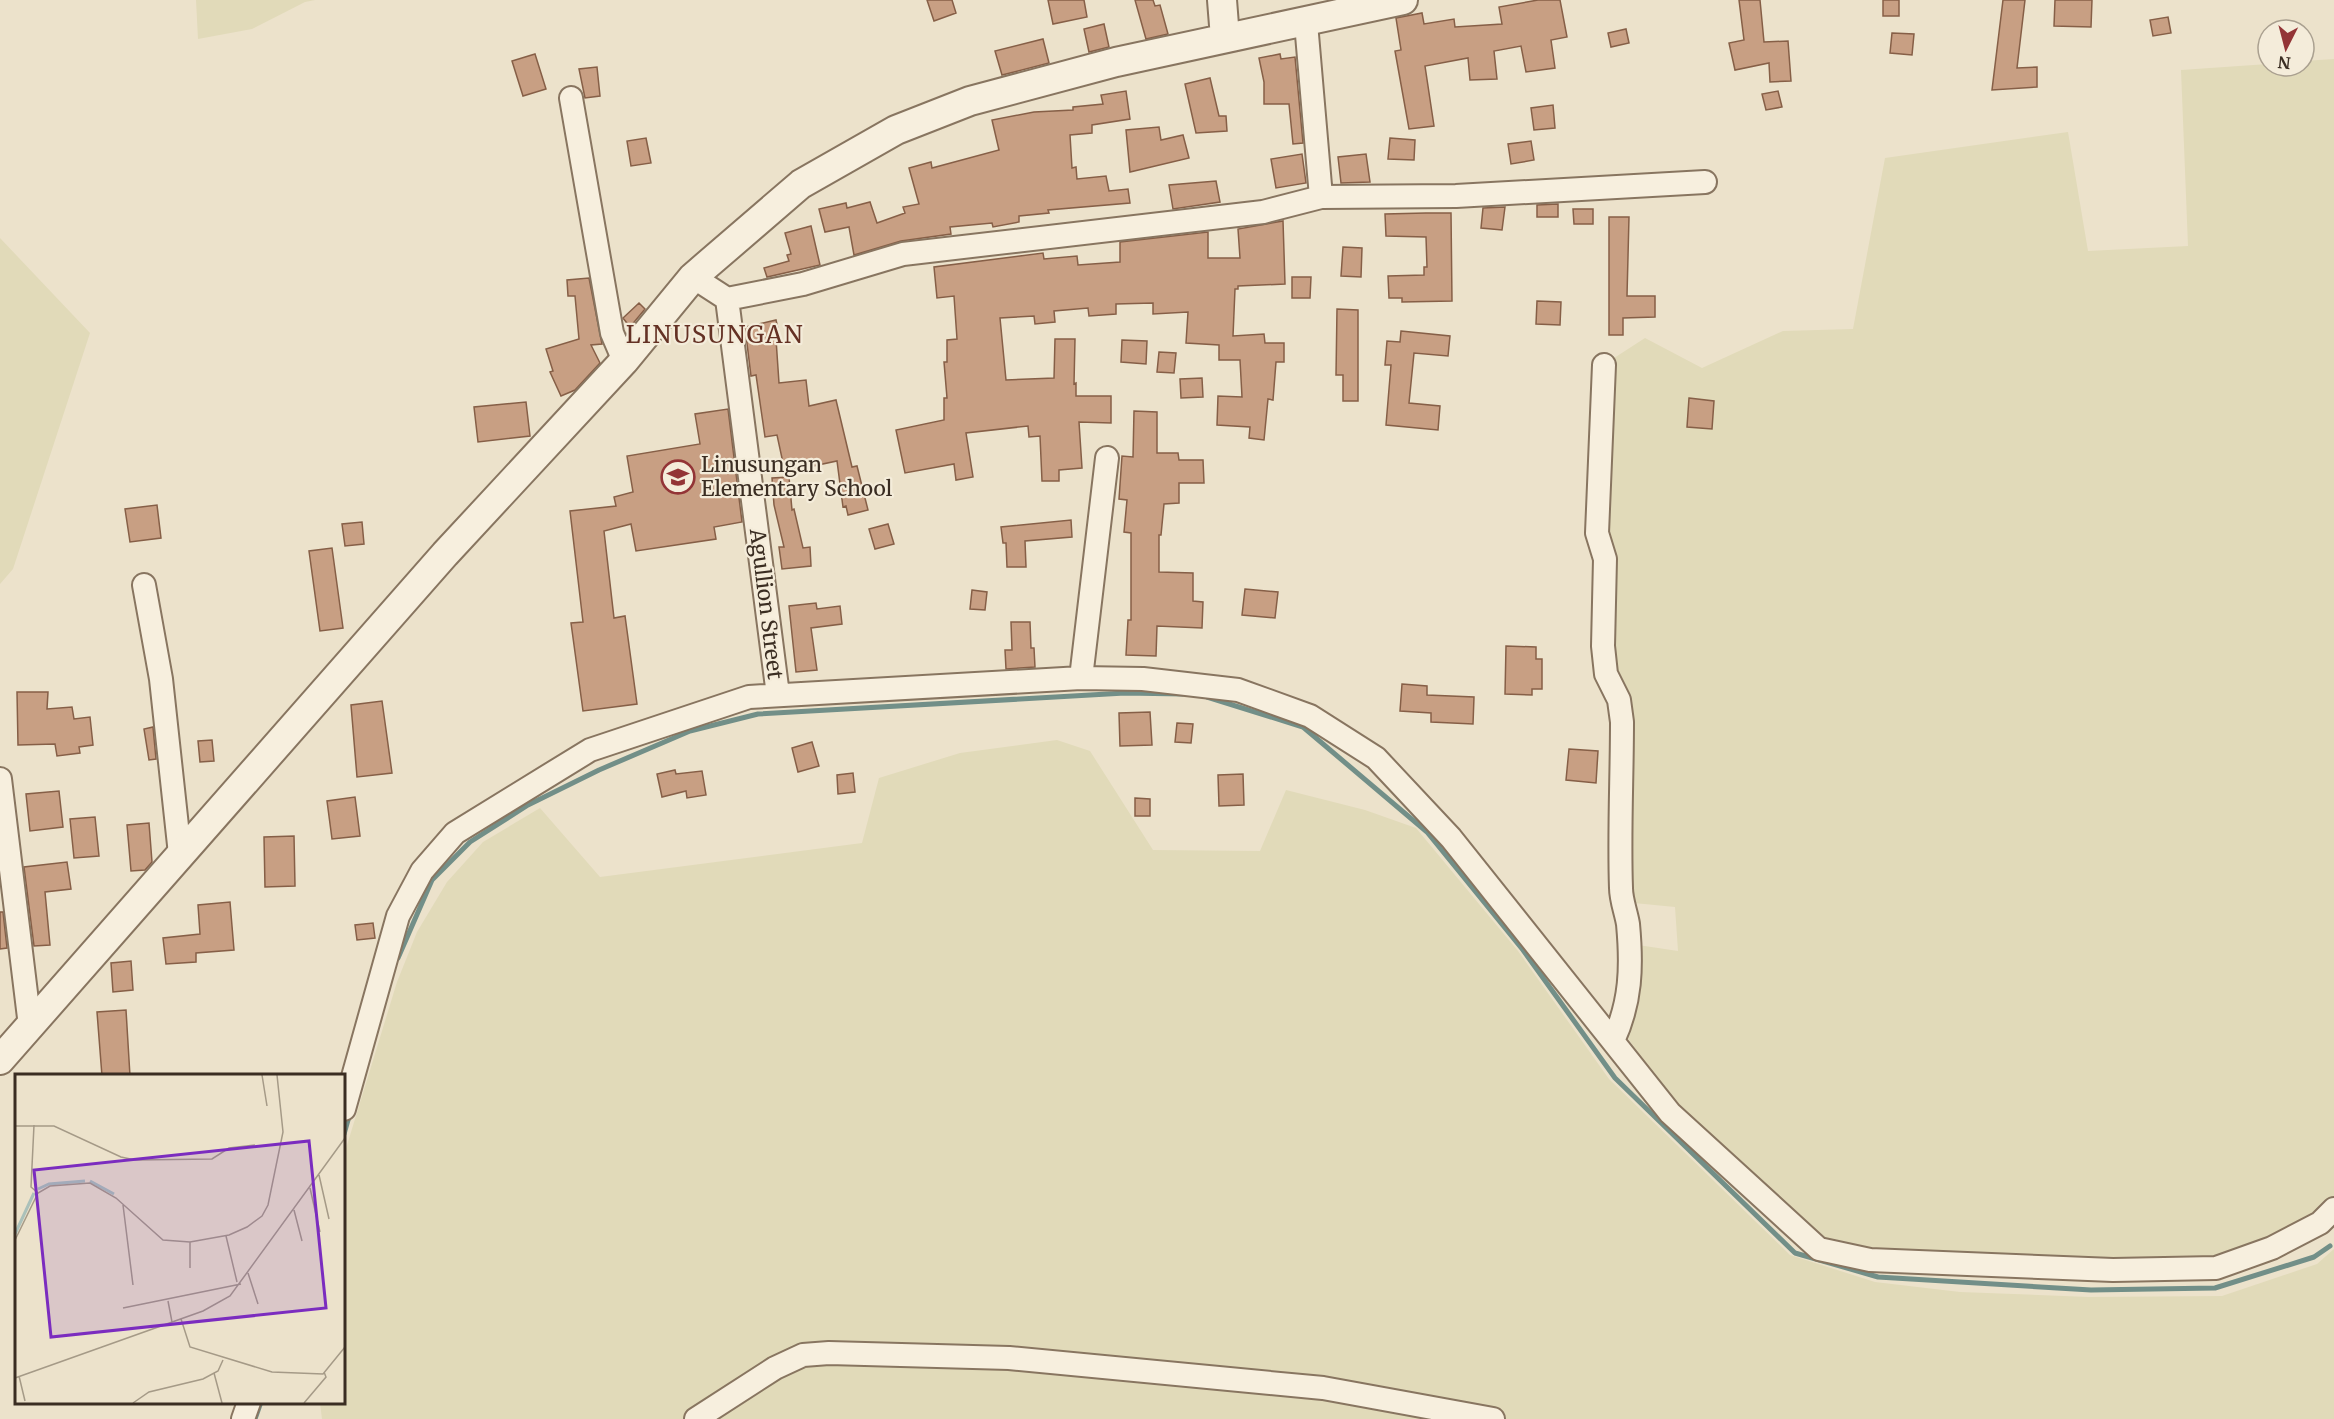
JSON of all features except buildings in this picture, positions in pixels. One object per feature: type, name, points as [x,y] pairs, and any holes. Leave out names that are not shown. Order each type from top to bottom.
[{"type":"street","points":[[1222,0],[1225,38]]},
{"type":"street","points":[[0,1060],[445,554],[624,361],[693,278],[801,184],[896,130],[970,101],[1038,81],[1403,0]]},
{"type":"street","points":[[1306,23],[1321,197]]},
{"type":"street","points":[[571,98],[612,333],[624,361]]},
{"type":"street","points":[[693,278],[727,299],[803,284],[903,254],[1263,212],[1321,197],[1456,196],[1705,182]]},
{"type":"street","name":"Agullion Street","points":[[727,299],[778,695]]},
{"type":"street","points":[[1604,364],[1598,534],[1605,559],[1603,646],[1606,674],[1619,700],[1622,722],[1621,891],[1628,923],[1629,969],[1629,999],[1613,1041]]},
{"type":"street","points":[[1082,678],[1107,458]]},
{"type":"street","points":[[144,585],[161,679],[180,854]]},
{"type":"street","points":[[345,1105],[398,916],[422,871],[455,833],[590,750],[749,697],[1082,678],[1143,679],[1238,690],[1311,716],[1376,758],[1451,838],[1670,1113],[1819,1249],[1870,1260],[2113,1270],[2216,1268],[2272,1248],[2329,1221]]},
{"type":"street","points":[[0,779],[30,1026]]},
{"type":"street","points":[[696,1419],[775,1368],[803,1355],[829,1353],[1009,1359],[1323,1388],[1493,1419]]},
{"type":"street","points":[[243,1419],[248,1404]]},
{"type":"shaded area","points":[[196,0],[315,0],[305,2],[252,29],[198,39]]},
{"type":"shaded area","points":[[2334,59],[2334,1198],[2313,1219],[2267,1243],[2213,1259],[2112,1262],[1873,1252],[1821,1240],[1675,1107],[1625,1034],[1638,945],[1678,951],[1675,907],[1634,903],[1629,885],[1612,671],[1606,535],[1611,360],[1645,338],[1702,368],[1783,331],[1853,329],[1885,158],[2068,132],[2088,251],[2188,246],[2181,70],[2256,65],[2256,78],[2316,78],[2316,60]]},
{"type":"shaded area","points":[[0,238],[90,333],[13,569],[0,584]]},
{"type":"shaded area","points":[[1057,740],[1090,751],[1153,850],[1260,851],[1286,790],[1365,810],[1416,828],[1518,951],[1609,1079],[1790,1255],[1875,1282],[1960,1292],[2089,1297],[2222,1296],[2317,1264],[2334,1249],[2334,1419],[322,1419],[320,1404],[345,1404],[345,1152],[397,982],[417,932],[447,882],[483,842],[540,808],[600,877],[862,843],[879,778],[960,753]]},
{"type":"waterway","points":[[398,958],[432,880],[470,842],[528,805],[599,770],[690,731],[758,714],[1125,693],[1183,694]]},
{"type":"waterway","points":[[1207,697],[1303,727],[1427,832],[1523,950],[1615,1078],[1795,1253],[1878,1277],[2091,1290],[2215,1288],[2314,1257],[2330,1246]]},
{"type":"waterway","points":[[345,1130],[350,1113]]},
{"type":"waterway","points":[[255,1419],[260,1404]]},
{"type":"place","name":"Linusungan Elementary School","points":[[678,477]]},
{"type":"district","name":"LINUSUNGAN","points":[[715,335]]}]
